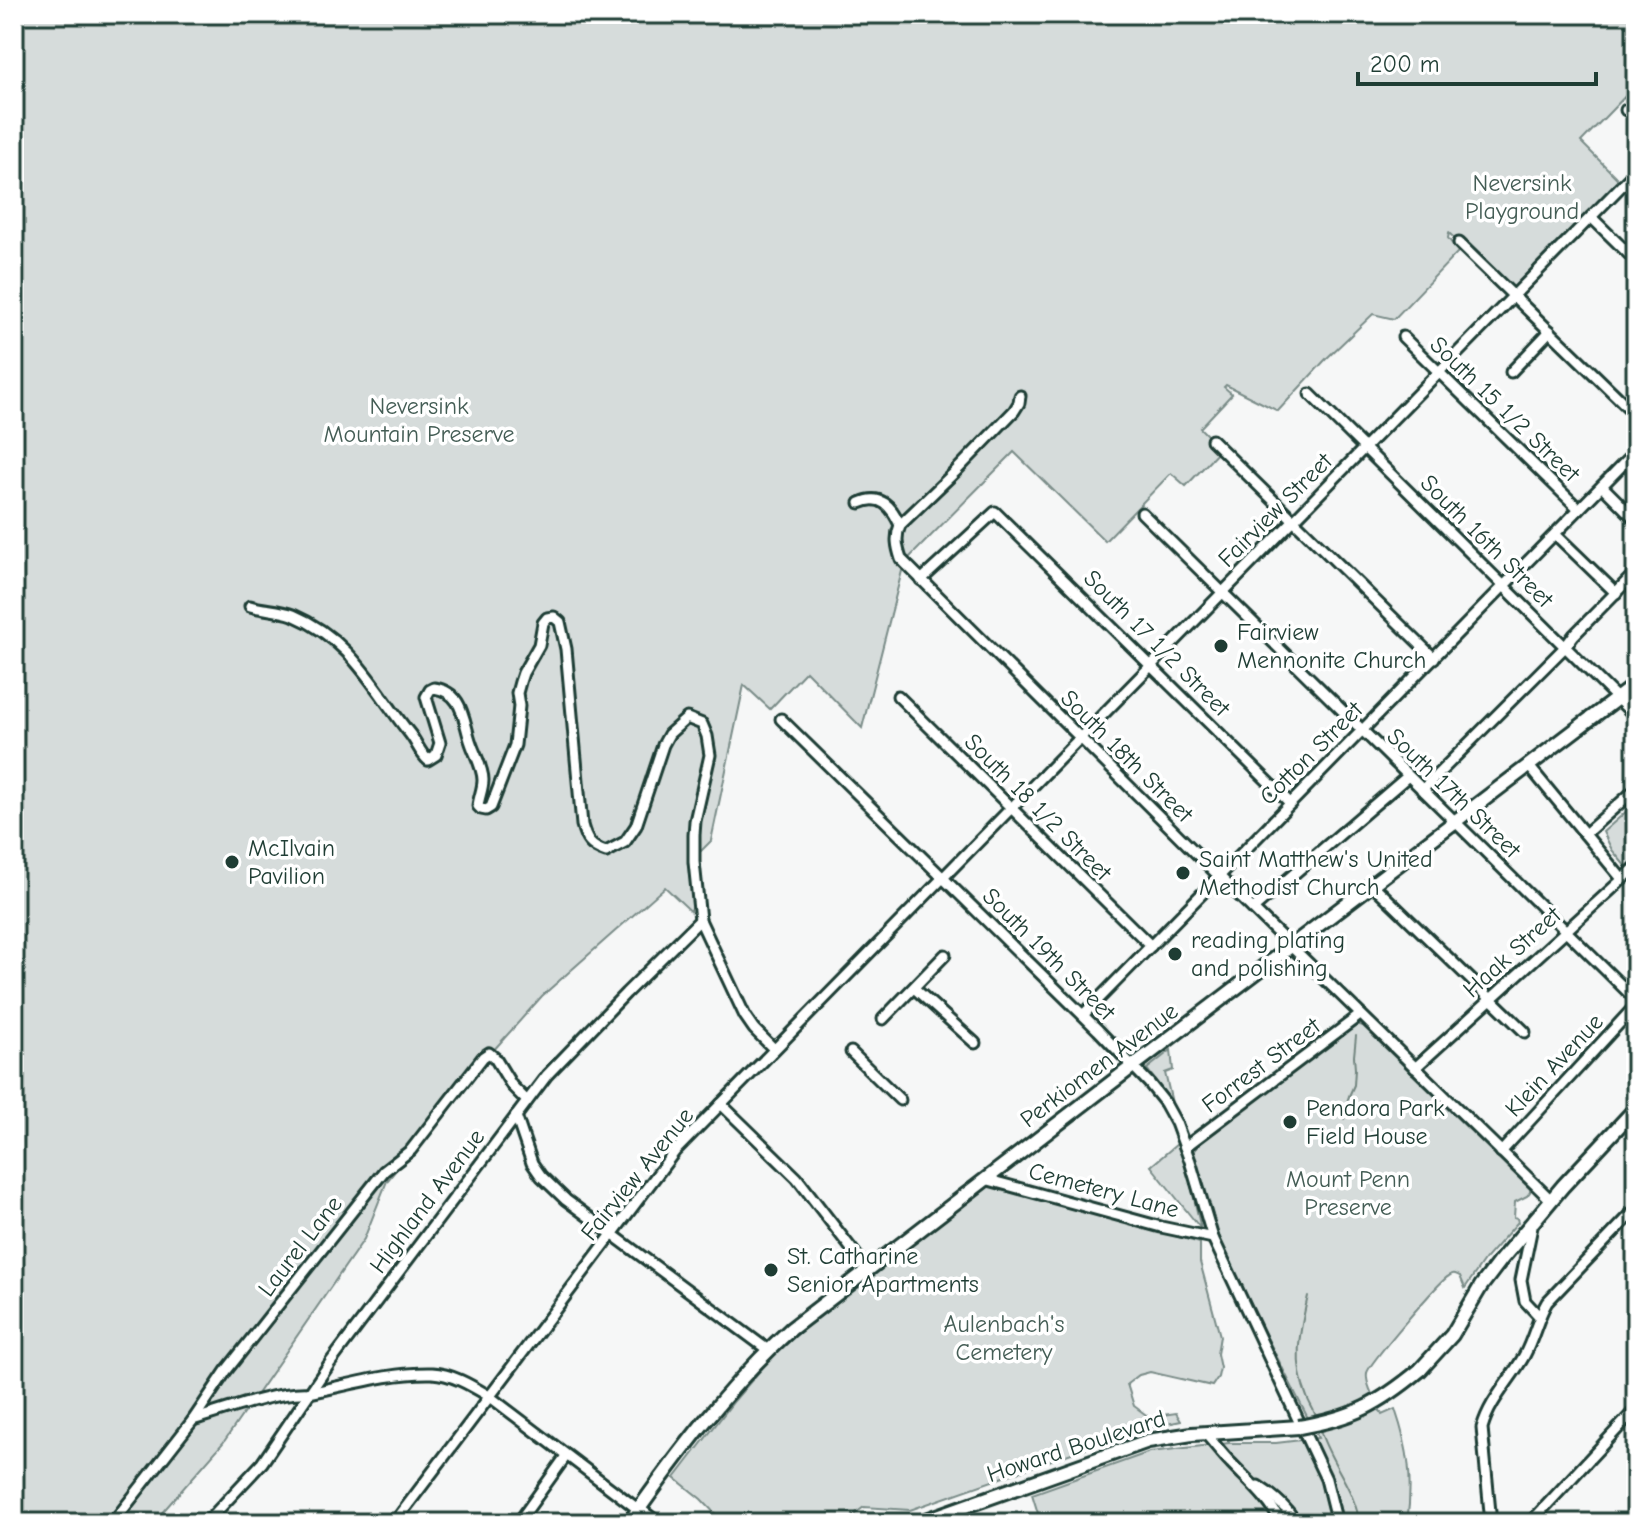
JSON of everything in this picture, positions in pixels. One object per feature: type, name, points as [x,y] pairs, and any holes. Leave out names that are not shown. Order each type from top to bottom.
[{"type":"main road","name":"Perkiomen Avenue","points":[[629,1523],[698,1431],[768,1350],[811,1312],[1636,684]]},
{"type":"main road","name":"Howard Boulevard","points":[[918,1523],[1148,1441],[1324,1423],[1359,1412],[1387,1396],[1420,1370],[1452,1335],[1500,1261],[1551,1200],[1636,1108]]},
{"type":"main road","points":[[639,1510],[656,1523]]},
{"type":"street","name":"Fairview Street","points":[[943,877],[1636,171]]},
{"type":"street","points":[[1591,217],[1636,261]]},
{"type":"street","points":[[1459,243],[1636,415]]},
{"type":"street","points":[[1511,372],[1550,331]]},
{"type":"street","name":"South 15 1/2 Street","points":[[1403,337],[1579,509]]},
{"type":"street","name":"South 16th Street","points":[[1310,394],[1636,717]]},
{"type":"street","points":[[860,503],[868,499],[882,502],[894,511],[899,528],[1014,411],[1020,396]]},
{"type":"street","points":[[1212,440],[1434,658]]},
{"type":"street","name":"Cotton Street","points":[[1083,1015],[1636,451]]},
{"type":"street","points":[[1602,486],[1636,520]]},
{"type":"street","name":"South 17 1/2 Street","points":[[921,580],[995,512],[1290,803]]},
{"type":"street","name":"South 17th Street","points":[[1142,513],[1636,1003]]},
{"type":"street","name":"South 18th Street","points":[[899,528],[896,546],[901,559],[921,580],[1551,1200]]},
{"type":"street","points":[[1555,534],[1616,593]]},
{"type":"street","points":[[1422,790],[1636,572]]},
{"type":"street","points":[[250,606],[291,614],[342,646],[428,760],[436,755],[440,743],[426,697],[434,688],[453,696],[465,714],[467,730],[481,769],[483,780],[478,806],[486,810],[496,798],[515,745],[519,706],[517,693],[523,673],[539,645],[543,623],[547,618],[554,617],[560,622],[566,649],[582,825],[588,843],[606,852],[625,842],[636,826],[661,749],[669,734],[687,718],[702,724],[710,755],[694,835],[700,920],[745,1016],[774,1049]]},
{"type":"street","name":"South 18 1/2 Street","points":[[898,696],[1151,946]]},
{"type":"street","name":"South 19th Street","points":[[781,719],[1083,1015],[1165,1103],[1185,1147],[1213,1238],[1326,1479],[1337,1523]]},
{"type":"street","points":[[1528,765],[1622,879]]},
{"type":"street","points":[[1253,909],[1408,776]]},
{"type":"street","points":[[1585,834],[1636,789]]},
{"type":"street","name":"Haak Street","points":[[1415,1068],[1636,867]]},
{"type":"street","name":"Fairview Avenue","points":[[394,1523],[675,1151],[943,877]]},
{"type":"street","points":[[1372,884],[1525,1032]]},
{"type":"street","name":"Highland Avenue","points":[[206,1523],[262,1463],[309,1393],[547,1075],[700,920]]},
{"type":"street","points":[[883,1019],[945,955]]},
{"type":"street","points":[[914,988],[975,1043]]},
{"type":"street","name":"Klein Avenue","points":[[1501,1152],[1636,1003]]},
{"type":"street","name":"Forrest Street","points":[[1185,1147],[1360,1015]]},
{"type":"street","points":[[851,1052],[900,1100]]},
{"type":"street","name":"Laurel Lane","points":[[114,1521],[193,1420],[226,1371],[384,1171],[411,1150],[483,1057],[489,1053],[495,1058],[512,1086],[527,1101]]},
{"type":"street","points":[[721,1104],[797,1178],[867,1269]]},
{"type":"street","points":[[516,1116],[528,1153],[541,1176],[566,1200],[768,1350]]},
{"type":"street","name":"Cemetery Lane","points":[[985,1179],[1213,1238]]},
{"type":"street","points":[[1491,1523],[1482,1428],[1486,1415],[1527,1351],[1547,1302],[1636,1209]]},
{"type":"street","points":[[1533,1222],[1521,1280],[1525,1301],[1539,1316]]},
{"type":"street","points":[[193,1420],[297,1392],[309,1393],[389,1377],[432,1373],[458,1379],[489,1396],[639,1510]]},
{"type":"street","points":[[1530,1523],[1636,1409]]},
{"type":"street","points":[[1205,1433],[1232,1465],[1287,1509],[1296,1523]]},
{"type":"street","points":[[518,1523],[566,1456]]},
{"type":"street","points":[[1252,1482],[1281,1523]]},
{"type":"green space","name":"Neversink Mountain Preserve","points":[[14,14],[1636,14],[1636,85],[1581,142],[1623,184],[1514,296],[1449,233],[1448,238],[1458,252],[1394,319],[1373,314],[1278,411],[1226,385],[1224,387],[1232,394],[1200,428],[1221,449],[1186,486],[1171,473],[1105,541],[1014,452],[904,563],[862,728],[806,671],[770,709],[744,685],[711,841],[694,858],[700,920],[665,887],[542,996],[484,1061],[387,1181],[364,1239],[223,1443],[153,1523],[14,1523]]},
{"type":"green space","points":[[1636,803],[1636,858],[1626,867],[1603,832]]},
{"type":"green space","name":"Mount Penn Preserve","points":[[1357,1024],[1363,1026],[1530,1189],[1527,1196],[1515,1202],[1514,1217],[1518,1222],[1485,1259],[1465,1288],[1456,1274],[1443,1281],[1391,1340],[1367,1373],[1370,1389],[1382,1415],[1395,1409],[1404,1438],[1410,1479],[1407,1523],[1041,1523],[1032,1494],[1150,1452],[1229,1443],[1276,1443],[1318,1438],[1216,1230],[1194,1153],[1198,1144]]},
{"type":"green space","points":[[1171,1050],[1173,1070],[1165,1073],[1172,1103],[1147,1069]]},
{"type":"green space","points":[[1177,1144],[1185,1159],[1201,1229],[1151,1166]]},
{"type":"green space","name":"Aulenbach's Cemetery","points":[[992,1185],[1200,1243],[1200,1262],[1220,1336],[1218,1377],[1212,1386],[1150,1372],[1139,1375],[1127,1384],[1134,1406],[1149,1417],[1176,1413],[1181,1421],[1134,1431],[910,1510],[864,1507],[848,1523],[724,1523],[675,1478],[770,1359],[811,1322]]},
{"type":"waterway","points":[[1344,1119],[1354,1085],[1356,1036]]},
{"type":"waterway","points":[[1308,1296],[1300,1334],[1299,1358],[1302,1384],[1317,1420]]},
{"type":"waterway","points":[[1320,1430],[1355,1504],[1358,1515],[1353,1523]]},
{"type":"place","name":"Fairview Mennonite Church","points":[[1221,646]]},
{"type":"place","name":"McIlvain Pavilion","points":[[232,862]]},
{"type":"place","name":"Saint Matthew's United Methodist Church","points":[[1183,873]]},
{"type":"place","name":"reading plating and polishing","points":[[1175,954]]},
{"type":"place","name":"Pendora Park Field House","points":[[1290,1122]]},
{"type":"place","name":"St. Catharine Senior Apartments","points":[[771,1270]]},
{"type":"park label","name":"Neversink Playground","points":[[1522,197]]}]
